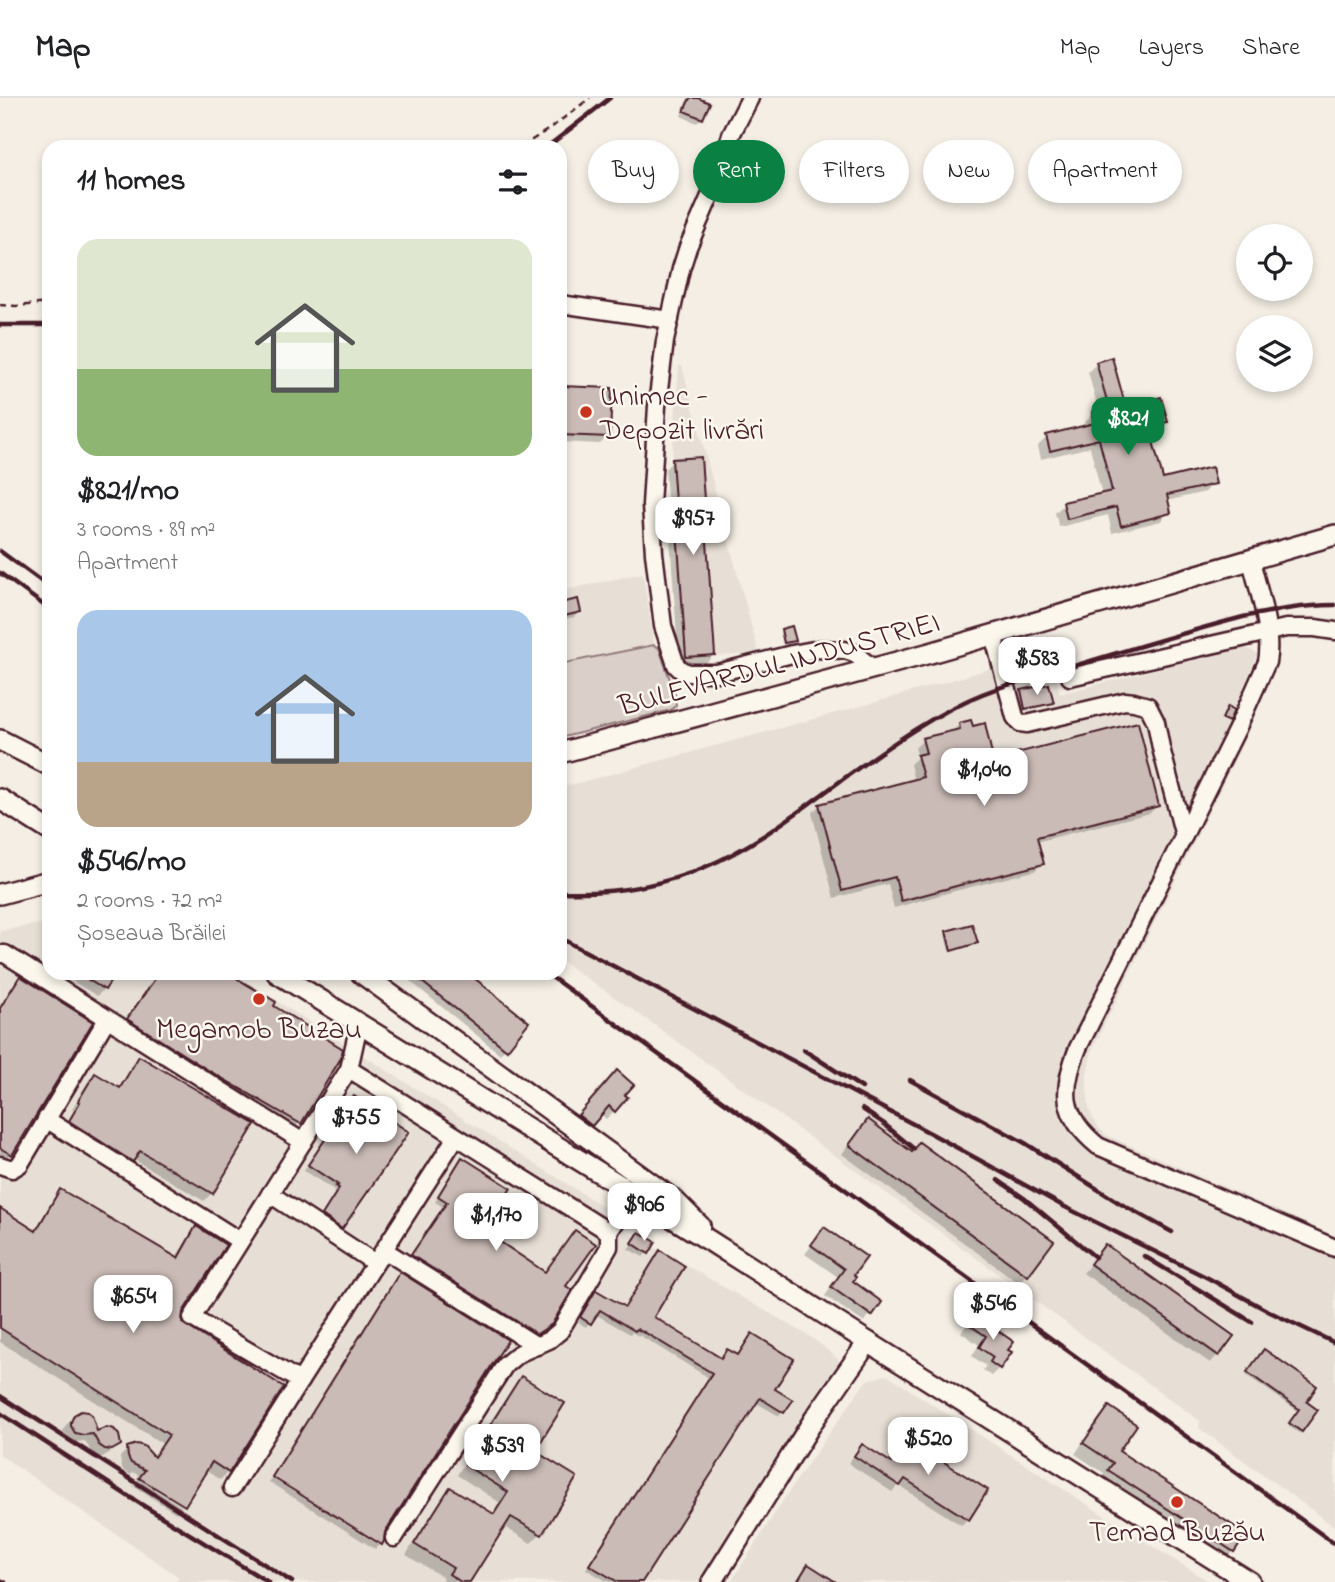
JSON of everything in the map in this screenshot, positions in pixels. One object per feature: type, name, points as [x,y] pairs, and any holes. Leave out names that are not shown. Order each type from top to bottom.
[{"type":"main road","name":"BULEVARDUL INDUSTRIEI","points":[[567,751],[874,669],[1335,535]]},
{"type":"main road","points":[[0,740],[42,761]]},
{"type":"main road","points":[[0,799],[42,826]]},
{"type":"main road","points":[[0,894],[40,884]]},
{"type":"main road","points":[[288,980],[710,1241],[1250,1582]]},
{"type":"main road","points":[[370,980],[675,1201],[700,1226],[710,1241]]},
{"type":"main road","points":[[712,1582],[815,1418],[867,1342]]},
{"type":"street","points":[[750,98],[731,135],[717,180],[688,247],[666,341],[657,405],[651,505],[660,612],[672,657],[681,670],[690,674],[717,673],[820,649],[854,653],[874,669]]},
{"type":"street","points":[[567,305],[670,320]]},
{"type":"street","points":[[1251,560],[1268,631],[1269,651],[1264,672],[1070,1069],[1067,1092],[1070,1112],[1082,1131],[1109,1152],[1335,1248]]},
{"type":"street","points":[[1070,677],[1268,631],[1315,628],[1335,631]]},
{"type":"street","points":[[993,634],[1015,717],[1020,723],[1027,724],[1125,701],[1148,706],[1156,722],[1184,836]]},
{"type":"street","points":[[0,954],[5,954],[42,978]]},
{"type":"street","points":[[46,980],[303,1142]]},
{"type":"street","points":[[0,1165],[12,1169],[20,1164],[107,1019]]},
{"type":"street","points":[[300,1381],[192,1318],[349,1069],[359,1024]]},
{"type":"street","points":[[349,1069],[609,1232]]},
{"type":"street","points":[[46,1119],[240,1241]]},
{"type":"street","points":[[232,1488],[456,1137]]},
{"type":"street","points":[[270,1194],[537,1346]]},
{"type":"street","points":[[394,1538],[505,1365],[518,1354],[550,1340],[559,1331],[609,1247],[609,1232],[633,1195]]},
{"type":"path","points":[[532,140],[590,98]]},
{"type":"path","points":[[0,305],[42,304]]},
{"type":"shaded area","points":[[679,366],[682,366],[757,654],[686,657],[672,459]]},
{"type":"shaded area","points":[[643,573],[654,645],[567,663],[567,589]]},
{"type":"shaded area","points":[[654,645],[659,648],[675,694],[676,705],[671,710],[567,736],[567,663]]},
{"type":"shaded area","points":[[1243,647],[1258,654],[1234,709],[1238,711],[1232,727],[1247,734],[1092,1050],[1087,1086],[1089,1108],[1099,1128],[1106,1135],[1335,1236],[1335,1527],[1199,1428],[1200,1421],[649,1021],[567,965],[567,786],[1003,665],[1013,688],[1056,678],[1060,694]]},
{"type":"shaded area","points":[[42,923],[42,980],[243,980],[610,1211],[605,1218],[635,1237],[639,1232],[656,1242],[654,1247],[811,1337],[830,1352],[839,1361],[847,1376],[720,1582],[176,1582],[179,1577],[0,1455],[0,931]]},
{"type":"shaded area","points":[[887,1375],[1210,1582],[731,1582],[793,1485],[867,1380]]},
{"type":"building","points":[[690,98],[710,103],[703,119],[684,111]]},
{"type":"building","points":[[1112,357],[1125,404],[1161,397],[1168,422],[1149,426],[1163,479],[1212,467],[1216,484],[1167,495],[1171,513],[1121,526],[1116,507],[1067,519],[1063,502],[1112,491],[1099,439],[1050,451],[1046,435],[1095,423],[1092,412],[1109,408],[1096,362]]},
{"type":"building","name":"Unimec - Depozit livrări","points":[[567,386],[612,388],[610,437],[567,435]]},
{"type":"building","points":[[701,457],[715,655],[686,657],[672,459]]},
{"type":"building","points":[[578,599],[581,612],[567,615],[567,601]]},
{"type":"building","points":[[792,626],[796,641],[784,643],[781,629]]},
{"type":"building","points":[[1049,684],[1054,703],[1025,709],[1021,690]]},
{"type":"building","points":[[1228,706],[1234,710],[1229,722],[1222,719]]},
{"type":"building","points":[[971,720],[973,726],[985,723],[993,759],[1138,722],[1159,806],[1037,837],[1044,864],[901,901],[895,877],[842,891],[819,804],[923,777],[917,755],[926,753],[922,738],[960,729],[959,723]]},
{"type":"building","points":[[972,924],[978,943],[951,951],[946,931]]},
{"type":"building","points":[[20,976],[93,1022],[12,1155],[0,1148],[0,1008]]},
{"type":"building","points":[[89,980],[111,980],[105,990]]},
{"type":"building","points":[[154,980],[240,980],[276,1002],[274,1006],[343,1049],[341,1058],[301,1124],[127,1019]]},
{"type":"building","points":[[420,980],[477,980],[529,1022],[507,1050]]},
{"type":"building","points":[[139,1056],[255,1124],[213,1194],[140,1151],[133,1162],[69,1121],[95,1073],[120,1088]]},
{"type":"building","points":[[617,1070],[634,1085],[615,1112],[609,1106],[592,1126],[578,1115]]},
{"type":"building","points":[[354,1096],[409,1132],[342,1229],[322,1215],[339,1188],[336,1186],[338,1185],[308,1165]]},
{"type":"building","points":[[868,1119],[912,1152],[919,1142],[1054,1241],[1028,1276],[849,1145]]},
{"type":"building","points":[[462,1157],[511,1188],[484,1231],[545,1272],[575,1230],[596,1244],[566,1286],[572,1290],[552,1324],[537,1334],[411,1255],[447,1202],[438,1196]]},
{"type":"building","points":[[60,1189],[178,1258],[196,1226],[226,1245],[183,1312],[182,1323],[284,1387],[229,1473],[212,1462],[185,1506],[139,1478],[145,1470],[131,1463],[128,1457],[127,1447],[137,1444],[144,1446],[154,1457],[169,1435],[0,1328],[0,1208],[36,1231]]},
{"type":"building","points":[[824,1227],[867,1257],[854,1275],[856,1277],[853,1281],[882,1302],[872,1316],[831,1287],[844,1269],[811,1245]]},
{"type":"building","points":[[639,1232],[656,1242],[649,1254],[632,1243]]},
{"type":"building","points":[[1105,1244],[1234,1336],[1219,1356],[1090,1264]]},
{"type":"building","points":[[660,1250],[685,1266],[654,1317],[721,1358],[727,1349],[738,1355],[752,1333],[794,1359],[775,1389],[793,1400],[784,1413],[760,1398],[642,1582],[618,1582],[589,1565],[712,1373],[644,1332],[637,1329],[635,1331],[600,1310],[591,1324],[580,1317],[596,1290],[625,1307]]},
{"type":"building","points":[[400,1272],[508,1340],[385,1532],[382,1545],[272,1477]]},
{"type":"building","points":[[974,1314],[1014,1342],[1008,1350],[1012,1352],[1000,1369],[990,1362],[993,1357],[979,1347],[986,1336],[968,1324]]},
{"type":"building","points":[[1264,1349],[1317,1386],[1307,1402],[1318,1410],[1302,1432],[1289,1423],[1299,1409],[1247,1372]]},
{"type":"building","points":[[521,1376],[565,1403],[535,1451],[577,1477],[542,1535],[511,1517],[470,1582],[461,1582],[449,1574],[453,1568],[414,1544],[450,1487],[494,1514],[508,1492],[465,1465]]},
{"type":"building","name":"Temad Buzău","points":[[1109,1406],[1137,1425],[1119,1451],[1246,1534],[1234,1552],[1108,1470],[1113,1463],[1083,1443]]},
{"type":"building","points":[[81,1411],[92,1415],[97,1431],[107,1427],[114,1429],[119,1435],[121,1445],[112,1450],[105,1449],[99,1445],[93,1434],[75,1433],[71,1422],[74,1415]]},
{"type":"building","points":[[909,1438],[988,1490],[969,1520],[905,1479],[900,1486],[854,1456],[862,1444],[892,1463]]},
{"type":"building","points":[[808,1564],[836,1582],[797,1582]]},
{"type":"railway","points":[[556,140],[610,98]]},
{"type":"railway","points":[[0,325],[42,325]]},
{"type":"railway","points":[[0,551],[42,582]]},
{"type":"railway","points":[[0,573],[42,604]]},
{"type":"railway","points":[[567,892],[597,892],[652,884],[688,874],[720,860],[777,827],[907,735],[944,712],[990,691],[1243,617],[1300,607],[1335,605]]},
{"type":"railway","points":[[567,942],[1063,1206],[1335,1343]]},
{"type":"railway","points":[[556,980],[1335,1544]]},
{"type":"railway","points":[[804,1050],[862,1088]]},
{"type":"railway","points":[[910,1080],[1025,1143],[1121,1204],[1172,1232]]},
{"type":"railway","points":[[862,1109],[914,1149]]},
{"type":"railway","points":[[998,1180],[1095,1257]]},
{"type":"railway","points":[[1144,1256],[1252,1322]]},
{"type":"railway","points":[[0,1396],[292,1582]]},
{"type":"railway","points":[[0,1413],[268,1582]]},
{"type":"railway","points":[[0,1580],[5,1582]]},
{"type":"place","name":"Unimec - Depozit livrări","points":[[586,412]]},
{"type":"place","name":"Megamob Buzau","points":[[259,999]]},
{"type":"place","name":"Temad Buzău","points":[[1177,1502]]}]
